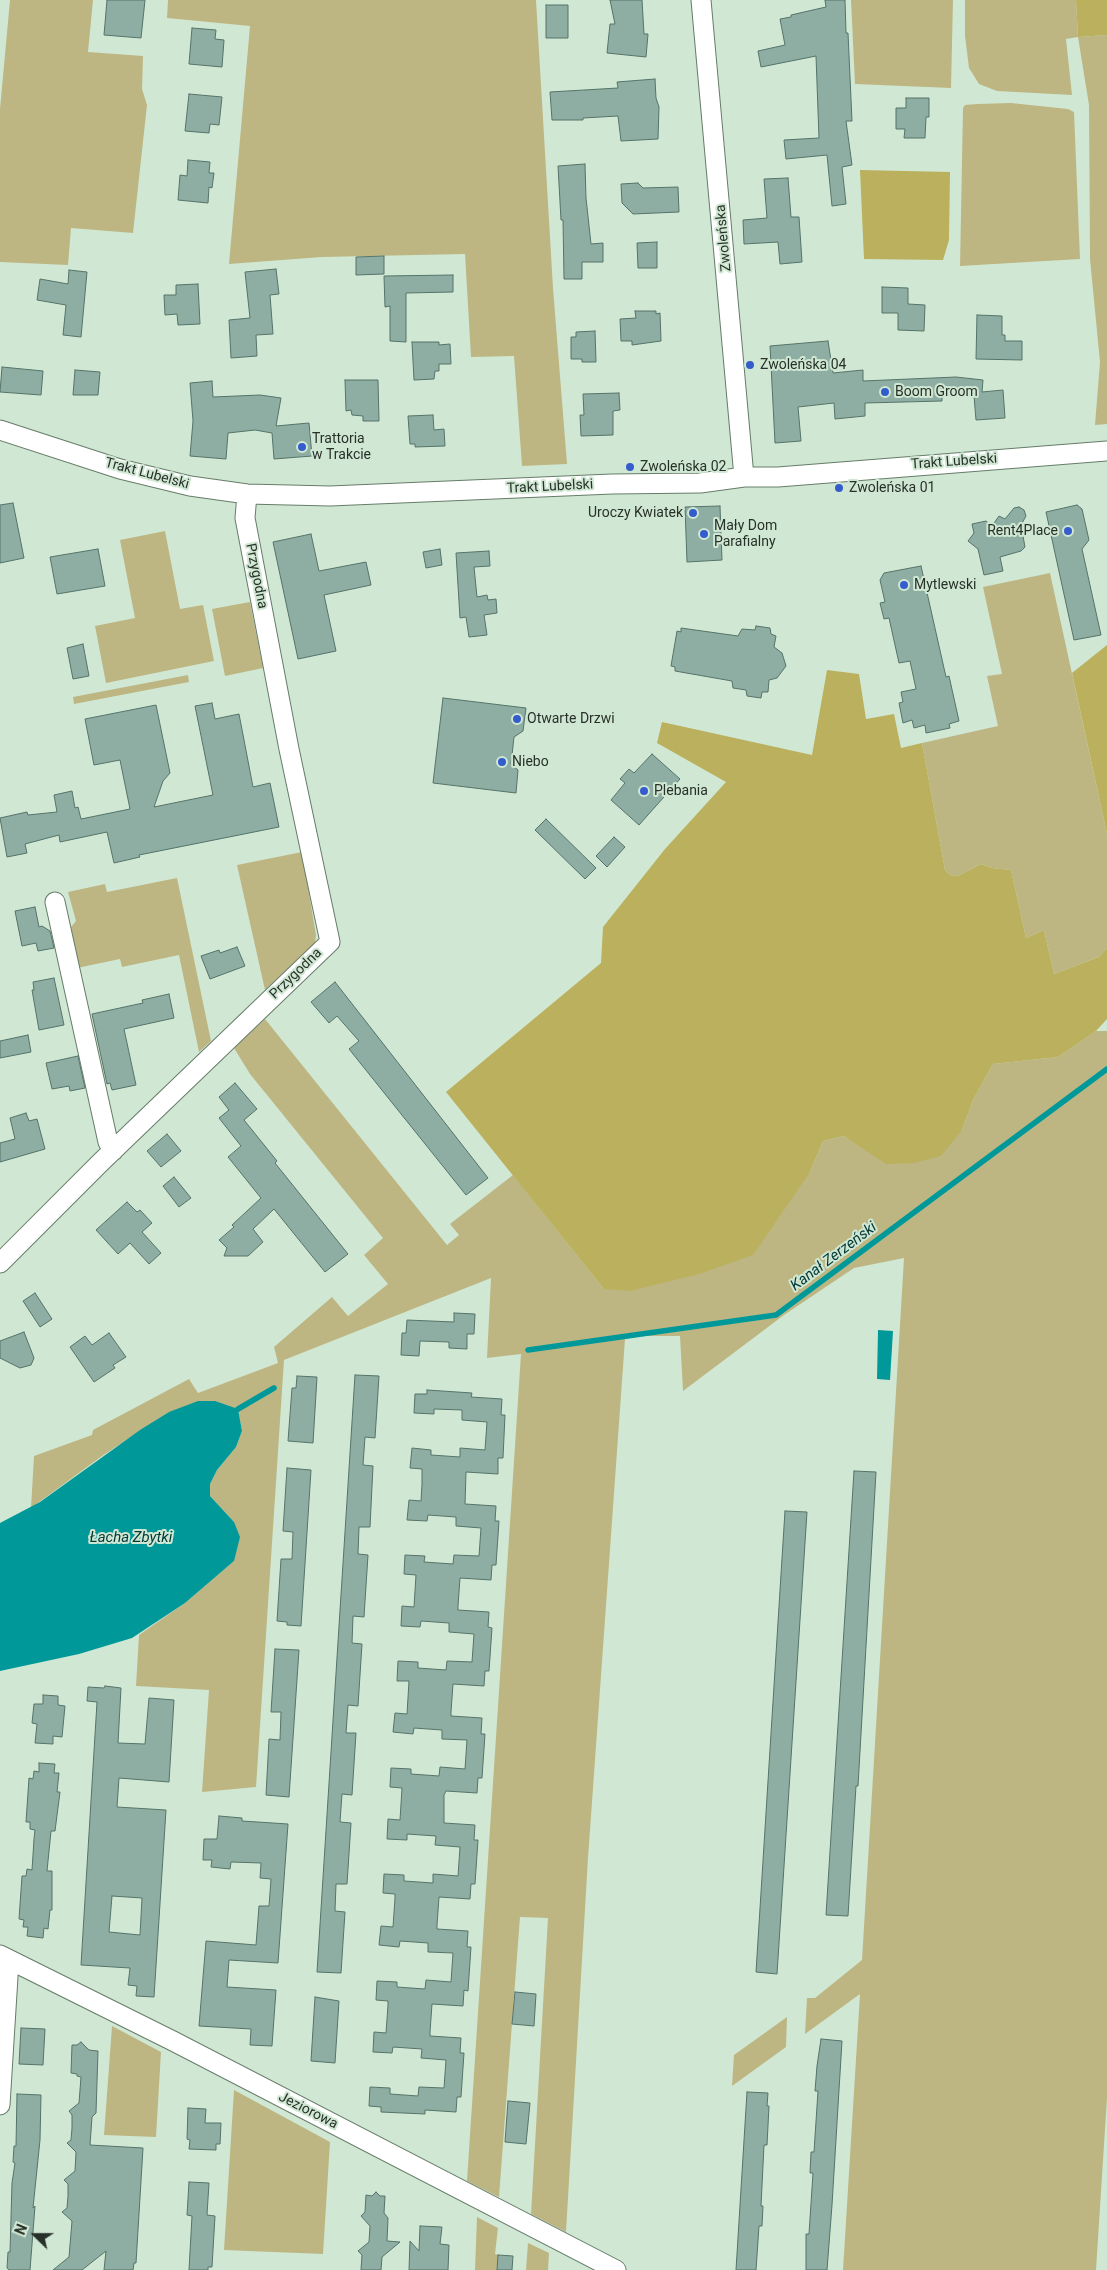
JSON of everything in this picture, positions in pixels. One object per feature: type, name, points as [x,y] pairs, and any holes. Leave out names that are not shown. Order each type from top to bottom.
[{"type":"street","name":"Zwoleńska","points":[[701,0],[744,477]]},
{"type":"street","name":"Trakt Lubelski","points":[[0,430],[120,469],[190,486],[247,494],[330,496],[700,482],[744,477],[785,477],[1107,451]]},
{"type":"street","name":"Przygodna","points":[[0,1263],[113,1150],[330,942],[289,749],[245,518],[247,494]]},
{"type":"street","points":[[55,902],[108,1142],[113,1150]]},
{"type":"street","points":[[0,2105],[4,1958]]},
{"type":"street","name":"Jeziorowa","points":[[4,1958],[173,2041],[616,2270]]},
{"type":"shaded area","points":[[10,0],[93,0],[88,52],[143,56],[142,89],[147,105],[133,233],[71,228],[68,265],[0,262],[0,109]]},
{"type":"shaded area","points":[[168,0],[536,0],[553,288],[567,464],[522,466],[514,356],[471,357],[465,254],[322,257],[229,264],[250,26],[167,18]]},
{"type":"shaded area","points":[[851,0],[953,0],[951,88],[855,84]]},
{"type":"shaded area","points":[[965,0],[1076,0],[1078,37],[1066,39],[1072,95],[997,91],[979,84],[969,68],[965,36]]},
{"type":"shaded area","points":[[1076,0],[1107,0],[1107,35],[1078,37]]},
{"type":"shaded area","points":[[1107,35],[1107,424],[1095,425],[1100,362],[1090,259],[1089,105],[1078,37]]},
{"type":"shaded area","points":[[1011,103],[1068,109],[1074,112],[1080,259],[960,266],[963,108],[965,105]]},
{"type":"shaded area","points":[[860,170],[950,172],[949,240],[943,260],[864,259]]},
{"type":"shaded area","points":[[165,531],[180,609],[203,605],[214,661],[106,683],[95,626],[135,618],[120,540]]},
{"type":"shaded area","points":[[1050,573],[1107,834],[1107,948],[1099,957],[1054,974],[1044,930],[1026,938],[1011,870],[992,868],[981,864],[958,876],[950,875],[945,870],[922,743],[998,726],[987,676],[1002,674],[983,587]]},
{"type":"shaded area","points":[[250,602],[263,668],[225,676],[212,609]]},
{"type":"shaded area","points":[[1107,645],[1107,834],[1072,673]]},
{"type":"shaded area","points":[[827,670],[859,674],[866,719],[894,714],[901,748],[922,743],[945,870],[950,875],[958,876],[981,864],[992,868],[1011,870],[1026,938],[1044,930],[1054,974],[1099,957],[1107,948],[1107,1019],[1096,1031],[1058,1057],[993,1064],[973,1100],[962,1130],[941,1156],[914,1163],[886,1164],[844,1136],[823,1141],[810,1172],[753,1255],[699,1274],[630,1291],[604,1289],[446,1092],[601,963],[603,927],[665,849],[726,782],[657,743],[662,722],[812,755]]},
{"type":"shaded area","points":[[188,675],[189,682],[74,704],[73,697]]},
{"type":"shaded area","points":[[302,852],[316,935],[315,943],[265,990],[237,865]]},
{"type":"shaded area","points":[[177,878],[211,1041],[199,1052],[179,955],[122,967],[120,959],[77,968],[71,927],[76,921],[68,892],[105,884],[107,892]]},
{"type":"shaded area","points":[[265,1019],[447,1245],[459,1235],[450,1224],[513,1175],[604,1289],[810,1172],[823,1141],[844,1136],[864,1148],[962,1130],[973,1100],[993,1064],[1058,1057],[1096,1031],[1107,1031],[1107,2098],[1096,2270],[843,2270],[860,1994],[805,2034],[807,1998],[815,1998],[862,1960],[904,1258],[854,1268],[784,1315],[683,1391],[680,1336],[642,1336],[625,1339],[588,1858],[566,2232],[531,2214],[548,1918],[520,1917],[499,2197],[467,2181],[521,1354],[487,1358],[491,1278],[284,1360],[256,1787],[202,1792],[209,1690],[136,1686],[139,1635],[185,1603],[234,1561],[234,1522],[210,1496],[210,1484],[217,1470],[236,1447],[242,1431],[238,1409],[169,1412],[102,1456],[31,1508],[34,1456],[92,1435],[93,1430],[189,1379],[198,1393],[278,1363],[274,1347],[332,1297],[348,1316],[388,1284],[364,1255],[383,1238],[250,1074],[234,1048]]},
{"type":"shaded area","points":[[787,2017],[786,2047],[732,2086],[734,2055]]},
{"type":"shaded area","points":[[112,2026],[161,2052],[156,2137],[104,2135]]},
{"type":"shaded area","points":[[234,2090],[330,2142],[323,2254],[224,2250]]},
{"type":"shaded area","points":[[477,2217],[498,2228],[495,2254],[498,2255],[497,2270],[475,2270]]},
{"type":"shaded area","points":[[528,2243],[549,2253],[548,2270],[526,2270]]},
{"type":"water","points":[[878,1330],[893,1331],[890,1380],[877,1379]]},
{"type":"water","name":"Łacha Zbytki","points":[[198,1401],[215,1401],[238,1409],[242,1431],[236,1447],[217,1470],[210,1484],[210,1496],[234,1522],[240,1537],[234,1561],[185,1603],[132,1638],[79,1654],[0,1671],[0,1523],[40,1502],[140,1430],[169,1412]]},
{"type":"building","points":[[107,0],[145,0],[141,38],[104,35]]},
{"type":"building","points":[[610,0],[642,0],[644,34],[648,34],[646,57],[607,53],[610,24],[615,24]]},
{"type":"building","points":[[825,0],[845,0],[852,121],[846,121],[852,165],[842,167],[846,204],[832,206],[827,155],[786,159],[784,140],[819,138],[816,56],[761,67],[758,51],[785,45],[780,19],[826,7]]},
{"type":"building","points":[[546,5],[568,5],[568,38],[546,38]]},
{"type":"building","points":[[192,28],[216,30],[215,39],[224,40],[222,67],[189,64]]},
{"type":"building","points":[[655,79],[656,98],[659,107],[658,139],[621,141],[618,116],[583,118],[583,120],[552,120],[550,92],[618,88],[617,82]]},
{"type":"building","points":[[189,94],[222,97],[219,125],[210,124],[209,133],[185,131]]},
{"type":"building","points":[[906,98],[929,98],[929,117],[926,117],[925,138],[904,138],[905,129],[896,129],[896,108],[906,108]]},
{"type":"building","points":[[188,160],[210,162],[209,173],[214,173],[212,188],[209,187],[208,203],[178,200],[180,175],[187,176]]},
{"type":"building","points":[[585,164],[586,198],[591,244],[603,243],[603,262],[582,262],[582,279],[564,279],[563,220],[561,220],[558,166]]},
{"type":"building","points":[[788,178],[791,217],[799,217],[802,262],[780,264],[778,242],[744,244],[743,220],[767,218],[764,179]]},
{"type":"building","points":[[638,183],[643,188],[678,187],[679,212],[633,214],[622,203],[621,184]]},
{"type":"building","points":[[657,242],[657,268],[638,268],[637,243]]},
{"type":"building","points":[[384,256],[384,274],[356,275],[356,257]]},
{"type":"building","points":[[276,269],[279,294],[270,295],[273,334],[256,335],[257,356],[231,358],[229,320],[250,318],[245,272]]},
{"type":"building","points":[[69,270],[87,272],[81,337],[63,335],[66,305],[37,300],[40,279],[68,284]]},
{"type":"building","points":[[453,275],[453,292],[406,293],[406,342],[390,341],[390,306],[385,307],[384,276]]},
{"type":"building","points":[[198,284],[200,324],[178,325],[177,314],[165,315],[164,295],[176,295],[176,285]]},
{"type":"building","points":[[882,287],[908,288],[908,304],[925,305],[924,331],[898,330],[898,313],[882,313]]},
{"type":"building","points":[[635,311],[656,311],[656,314],[660,313],[661,341],[632,345],[632,341],[621,341],[620,319],[636,318]]},
{"type":"building","points":[[977,315],[1002,316],[1002,335],[1005,335],[1005,341],[1022,341],[1022,360],[976,359]]},
{"type":"building","points":[[595,331],[596,362],[582,362],[582,359],[571,359],[571,337],[576,337],[576,332]]},
{"type":"building","points":[[828,341],[833,373],[863,370],[863,381],[956,377],[983,380],[982,392],[1003,390],[1005,418],[976,420],[974,396],[942,392],[942,401],[865,403],[865,416],[835,419],[834,403],[798,407],[801,441],[775,443],[770,346]]},
{"type":"building","points":[[412,342],[439,342],[439,345],[450,344],[451,364],[439,364],[439,371],[435,371],[434,379],[414,380]]},
{"type":"building","points":[[2,367],[43,371],[41,395],[0,392]]},
{"type":"building","points":[[75,370],[100,372],[98,395],[73,395]]},
{"type":"building","points":[[345,380],[378,380],[379,421],[363,421],[363,416],[352,415],[351,410],[346,411]]},
{"type":"building","points":[[212,381],[213,397],[260,395],[281,398],[276,426],[309,423],[312,456],[274,459],[272,433],[255,430],[228,433],[226,459],[190,456],[193,421],[190,383]]},
{"type":"building","points":[[619,393],[620,410],[613,411],[613,435],[581,436],[580,415],[584,415],[583,394]]},
{"type":"building","points":[[433,415],[434,430],[444,429],[445,446],[415,447],[415,444],[410,444],[408,416]]},
{"type":"building","points":[[13,503],[24,558],[0,563],[0,505]]},
{"type":"building","points":[[1077,505],[1082,509],[1089,540],[1082,549],[1101,635],[1074,640],[1046,512]]},
{"type":"building","name":"Mały Dom Parafialny","points":[[720,506],[722,560],[687,562],[685,507]]},
{"type":"building","points":[[1019,507],[1024,510],[1026,516],[1021,525],[1025,547],[1021,551],[1000,557],[1003,571],[984,575],[978,549],[968,541],[974,533],[972,524],[986,521],[992,526],[999,516],[1005,519],[1014,508]]},
{"type":"building","points":[[311,534],[319,571],[366,562],[371,585],[324,595],[336,651],[298,659],[273,542]]},
{"type":"building","points":[[98,549],[105,586],[57,594],[50,557]]},
{"type":"building","points":[[440,549],[442,565],[426,568],[423,552]]},
{"type":"building","points":[[489,551],[490,566],[474,567],[477,597],[487,595],[488,600],[496,599],[497,613],[484,615],[487,635],[469,637],[466,617],[460,618],[456,553]]},
{"type":"building","points":[[921,566],[946,677],[949,676],[959,721],[949,724],[950,728],[926,733],[925,725],[914,728],[912,720],[903,723],[899,703],[903,702],[901,692],[916,689],[910,661],[899,663],[889,618],[884,619],[880,603],[885,602],[880,580],[884,573]]},
{"type":"building","points":[[756,626],[770,628],[771,634],[776,636],[774,647],[782,653],[786,666],[777,678],[769,680],[768,692],[762,692],[761,698],[747,696],[746,690],[733,688],[732,681],[675,671],[675,667],[671,666],[677,631],[681,632],[681,628],[738,636],[742,629],[755,630]]},
{"type":"building","points":[[83,644],[89,676],[73,679],[67,648]]},
{"type":"building","points":[[443,698],[526,708],[523,731],[514,737],[511,764],[518,770],[516,793],[433,783]]},
{"type":"building","points":[[212,703],[215,719],[239,714],[253,787],[270,783],[279,827],[139,855],[140,857],[114,863],[107,832],[60,842],[59,835],[25,844],[27,853],[7,857],[0,818],[27,812],[28,815],[57,812],[54,795],[72,791],[75,808],[78,807],[81,819],[130,809],[120,760],[94,765],[85,719],[156,705],[170,773],[163,781],[154,807],[213,795],[195,706]]},
{"type":"building","name":"Plebania","points":[[652,754],[680,779],[639,825],[611,800],[625,783],[620,779],[629,769],[634,773]]},
{"type":"building","points":[[546,819],[596,868],[585,879],[535,830]]},
{"type":"building","points":[[614,837],[625,847],[607,867],[596,856]]},
{"type":"building","points":[[35,907],[39,927],[42,926],[50,931],[54,948],[38,951],[36,943],[22,946],[15,911]]},
{"type":"building","points":[[237,947],[245,966],[210,979],[201,956],[219,950],[220,953]]},
{"type":"building","points":[[54,978],[64,1025],[39,1030],[32,990],[34,990],[33,982]]},
{"type":"building","points":[[335,982],[488,1178],[466,1195],[349,1049],[359,1041],[337,1016],[329,1023],[311,1002]]},
{"type":"building","points":[[169,994],[174,1018],[124,1029],[136,1085],[112,1090],[110,1083],[107,1084],[92,1014],[143,1003],[142,1000]]},
{"type":"building","points":[[28,1035],[31,1052],[0,1058],[0,1041]]},
{"type":"building","points":[[78,1056],[85,1088],[70,1091],[69,1086],[52,1089],[46,1063]]},
{"type":"building","points":[[235,1083],[257,1109],[244,1120],[277,1161],[275,1163],[348,1254],[325,1272],[274,1209],[253,1229],[263,1242],[248,1256],[224,1256],[227,1248],[219,1240],[261,1198],[228,1157],[241,1146],[219,1118],[229,1110],[219,1097]]},
{"type":"building","points":[[26,1113],[29,1121],[37,1119],[45,1149],[0,1162],[0,1143],[15,1139],[10,1118]]},
{"type":"building","points":[[167,1134],[181,1151],[161,1167],[147,1151]]},
{"type":"building","points":[[174,1177],[191,1198],[179,1207],[163,1186]]},
{"type":"building","points":[[127,1202],[137,1212],[140,1210],[152,1223],[142,1232],[161,1253],[149,1264],[130,1243],[118,1254],[96,1230]]},
{"type":"building","points":[[35,1293],[52,1319],[40,1327],[23,1301]]},
{"type":"building","points":[[454,1313],[475,1314],[474,1334],[467,1334],[467,1349],[449,1348],[449,1342],[420,1341],[419,1356],[401,1355],[402,1333],[406,1333],[407,1320],[454,1322]]},
{"type":"building","points":[[24,1332],[34,1358],[31,1365],[20,1368],[0,1358],[0,1341]]},
{"type":"building","points":[[109,1333],[126,1357],[113,1365],[115,1368],[94,1382],[70,1347],[85,1336],[92,1345]]},
{"type":"building","points":[[355,1375],[379,1376],[375,1438],[365,1437],[363,1465],[373,1466],[370,1527],[359,1527],[358,1554],[368,1555],[364,1617],[353,1616],[352,1643],[362,1644],[358,1706],[348,1705],[346,1733],[356,1733],[352,1795],[342,1794],[340,1822],[351,1823],[347,1884],[336,1884],[335,1911],[345,1912],[341,1973],[317,1972]]},
{"type":"building","points":[[297,1376],[317,1377],[313,1443],[288,1441],[292,1388],[296,1388]]},
{"type":"building","points":[[427,1390],[472,1393],[471,1397],[502,1399],[501,1415],[505,1415],[503,1458],[498,1458],[498,1474],[466,1472],[465,1504],[496,1506],[495,1521],[499,1521],[496,1565],[492,1565],[491,1580],[460,1578],[458,1606],[458,1610],[489,1612],[488,1627],[492,1628],[489,1671],[485,1671],[484,1686],[453,1684],[451,1712],[451,1716],[482,1718],[481,1734],[485,1734],[482,1778],[478,1778],[477,1793],[446,1791],[444,1795],[444,1823],[475,1825],[474,1840],[478,1840],[475,1884],[471,1884],[470,1899],[439,1897],[437,1925],[437,1929],[468,1931],[467,1947],[471,1947],[468,1991],[464,1990],[463,2006],[432,2004],[430,2032],[430,2036],[461,2038],[460,2053],[464,2053],[461,2097],[457,2097],[456,2112],[425,2110],[425,2114],[381,2112],[381,2107],[369,2106],[370,2087],[390,2088],[390,2094],[418,2096],[419,2087],[444,2088],[446,2060],[421,2058],[422,2049],[393,2047],[392,2053],[373,2052],[374,2032],[386,2033],[388,2005],[388,2001],[376,2000],[377,1981],[397,1982],[397,1987],[425,1989],[426,1980],[451,1982],[453,1953],[428,1952],[428,1943],[400,1941],[399,1947],[379,1945],[381,1926],[393,1927],[395,1894],[383,1893],[384,1874],[404,1875],[404,1881],[433,1883],[433,1874],[458,1876],[460,1847],[435,1845],[436,1836],[407,1834],[407,1840],[387,1839],[388,1819],[400,1820],[402,1788],[390,1787],[391,1768],[411,1769],[411,1774],[439,1776],[440,1767],[465,1769],[467,1740],[442,1739],[442,1730],[414,1728],[413,1734],[393,1732],[395,1713],[407,1714],[409,1681],[397,1681],[398,1661],[418,1662],[418,1668],[446,1670],[447,1661],[472,1662],[474,1634],[449,1632],[449,1623],[421,1621],[420,1627],[401,1626],[402,1606],[414,1607],[416,1575],[404,1574],[405,1555],[425,1556],[424,1562],[453,1564],[454,1555],[479,1556],[481,1528],[456,1526],[456,1517],[428,1515],[427,1521],[407,1520],[409,1500],[421,1501],[422,1484],[422,1469],[410,1468],[412,1448],[431,1450],[431,1455],[460,1457],[460,1448],[485,1450],[487,1422],[462,1420],[462,1410],[434,1409],[434,1414],[414,1413],[415,1394],[427,1394]]},
{"type":"building","points":[[287,1468],[311,1470],[301,1626],[287,1625],[287,1622],[277,1621],[281,1559],[292,1559],[293,1532],[283,1531]]},
{"type":"building","points":[[854,1471],[876,1472],[858,1786],[856,1786],[848,1916],[826,1915]]},
{"type":"building","points":[[785,1511],[807,1512],[777,1974],[756,1972]]},
{"type":"building","points":[[275,1649],[299,1650],[289,1797],[266,1795],[269,1739],[280,1740],[281,1712],[271,1712]]},
{"type":"building","points":[[105,1686],[121,1688],[118,1743],[145,1744],[149,1698],[174,1700],[169,1782],[119,1778],[117,1807],[166,1810],[154,1997],[136,1996],[137,1986],[128,1985],[130,1968],[81,1965],[97,1702],[87,1701],[88,1687],[104,1688]],"holes":[[[112,1896],[142,1898],[140,1935],[109,1932]]]},
{"type":"building","points":[[43,1695],[58,1696],[58,1705],[65,1706],[62,1737],[53,1736],[53,1744],[35,1743],[37,1724],[32,1723],[34,1704],[43,1704]]},
{"type":"building","points":[[39,1763],[55,1764],[54,1773],[59,1773],[57,1792],[60,1792],[55,1831],[51,1831],[47,1871],[52,1871],[52,1910],[50,1910],[48,1929],[44,1928],[43,1938],[27,1936],[28,1927],[23,1927],[24,1920],[19,1919],[22,1876],[26,1876],[27,1869],[32,1870],[35,1830],[30,1829],[30,1822],[26,1822],[29,1778],[33,1779],[34,1771],[39,1772]]},
{"type":"building","points":[[219,1816],[242,1818],[242,1821],[288,1824],[278,1963],[229,1960],[227,1987],[276,1990],[272,2046],[250,2045],[251,2029],[199,2026],[206,1941],[256,1945],[259,1906],[269,1906],[271,1879],[260,1878],[261,1863],[231,1862],[230,1869],[211,1867],[212,1860],[203,1860],[204,1839],[217,1839]]},
{"type":"building","points":[[515,1992],[536,1994],[534,2026],[512,2024]]},
{"type":"building","points":[[315,1997],[339,2001],[335,2063],[311,2061]]},
{"type":"building","points":[[21,2028],[45,2029],[43,2065],[19,2064]]},
{"type":"building","points":[[821,2039],[842,2041],[832,2205],[827,2270],[806,2270],[806,2234],[809,2234],[813,2173],[810,2173],[811,2152],[814,2152],[818,2091],[815,2091]]},
{"type":"building","points":[[81,2042],[89,2050],[98,2051],[96,2113],[92,2117],[90,2145],[143,2148],[136,2263],[134,2263],[133,2270],[104,2270],[106,2251],[82,2270],[53,2270],[69,2257],[72,2221],[62,2212],[67,2208],[68,2196],[68,2184],[64,2180],[75,2171],[76,2152],[67,2143],[71,2140],[72,2128],[72,2115],[69,2111],[79,2103],[81,2077],[71,2073],[72,2045],[77,2045]]},
{"type":"building","points":[[747,2092],[768,2093],[767,2145],[764,2145],[761,2206],[763,2206],[762,2226],[759,2226],[756,2270],[736,2270]]},
{"type":"building","points":[[17,2094],[41,2095],[40,2140],[33,2208],[35,2206],[30,2270],[9,2270],[7,2268],[8,2252],[10,2252]]},
{"type":"building","points":[[508,2101],[530,2103],[526,2144],[505,2142]]},
{"type":"building","points":[[188,2108],[206,2109],[205,2123],[221,2123],[220,2144],[216,2144],[216,2150],[189,2149],[190,2140],[187,2139]]},
{"type":"building","points":[[189,2182],[209,2183],[207,2215],[215,2216],[212,2267],[208,2267],[208,2270],[189,2270],[192,2216],[187,2215]]},
{"type":"building","points":[[376,2192],[380,2196],[385,2196],[384,2213],[388,2218],[387,2241],[400,2242],[382,2257],[381,2270],[361,2270],[362,2255],[358,2251],[369,2242],[370,2226],[361,2216],[365,2212],[366,2195],[372,2196]]},
{"type":"building","points":[[420,2226],[442,2227],[440,2244],[449,2245],[448,2270],[409,2270],[410,2241],[419,2251]]},
{"type":"building","points":[[498,2255],[513,2256],[512,2270],[497,2270]]},
{"type":"waterway","name":"Kanał Zerzeński","points":[[528,1350],[776,1315],[1107,1069]]},
{"type":"waterway","name":"Kanał Zerzeński","points":[[238,1409],[274,1388]]},
{"type":"place","name":"Zwoleńska 04","points":[[750,365]]},
{"type":"place","name":"Boom Groom","points":[[885,392]]},
{"type":"place","name":"Trattoria w Trakcie","points":[[302,447]]},
{"type":"place","name":"Zwoleńska 02","points":[[630,467]]},
{"type":"place","name":"Zwoleńska 01","points":[[839,488]]},
{"type":"place","name":"Uroczy Kwiatek","points":[[693,513]]},
{"type":"place","name":"Rent4Place","points":[[1068,531]]},
{"type":"place","name":"Mały Dom Parafialny","points":[[704,534]]},
{"type":"place","name":"Mytlewski","points":[[904,585]]},
{"type":"place","name":"Otwarte Drzwi","points":[[517,719]]},
{"type":"place","name":"Niebo","points":[[502,762]]},
{"type":"place","name":"Plebania","points":[[644,791]]}]
